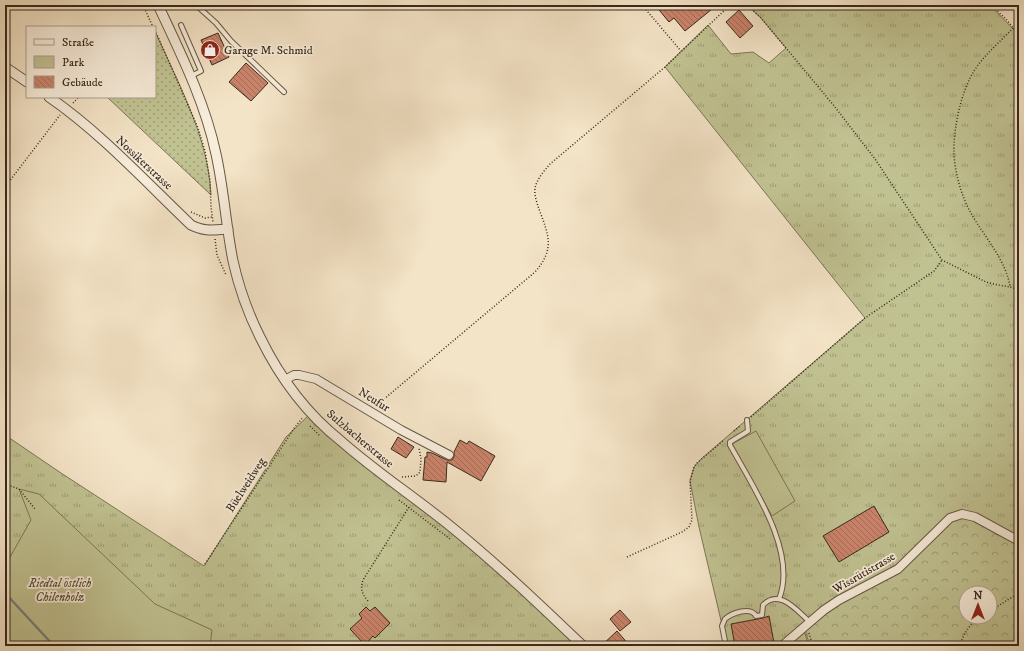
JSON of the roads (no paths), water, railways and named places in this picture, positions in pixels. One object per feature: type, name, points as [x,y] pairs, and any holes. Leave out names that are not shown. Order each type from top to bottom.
[{"type":"street","name":"Sulzbacherstrasse","points":[[158,5],[203,104],[211,131],[218,163],[234,264],[250,316],[273,361],[285,380],[312,413],[339,440],[476,547],[583,646]]},
{"type":"street","points":[[5,67],[26,81]]},
{"type":"street","name":"Nossikerstrasse","points":[[51,98],[66,108],[93,132],[192,225],[207,231],[228,229]]},
{"type":"street","name":"Neufur","points":[[285,380],[294,375],[299,375],[310,377],[324,383],[370,411],[449,455]]},
{"type":"street","name":"Wissrütistrasse","points":[[782,646],[824,610],[839,600],[898,570],[950,518],[962,514],[975,517],[1019,541]]},
{"type":"lane","points":[[196,5],[284,92]]},
{"type":"lane","points":[[181,25],[200,71],[191,76]]},
{"type":"lane","points":[[747,420],[748,431],[731,440],[730,445],[765,509],[775,532],[782,559],[784,576],[782,592],[779,599]]},
{"type":"lane","points":[[726,646],[722,626],[725,619],[730,615],[750,611],[756,616],[762,615],[763,605],[770,600],[779,599],[788,602],[808,624]]},
{"type":"waterway","points":[[5,593],[54,646]]},
{"type":"place","name":"Garage M. Schmid","points":[[210,50]]},
{"type":"park label","name":"Riedtal östlich Chilenholz","points":[[60,590]]}]
